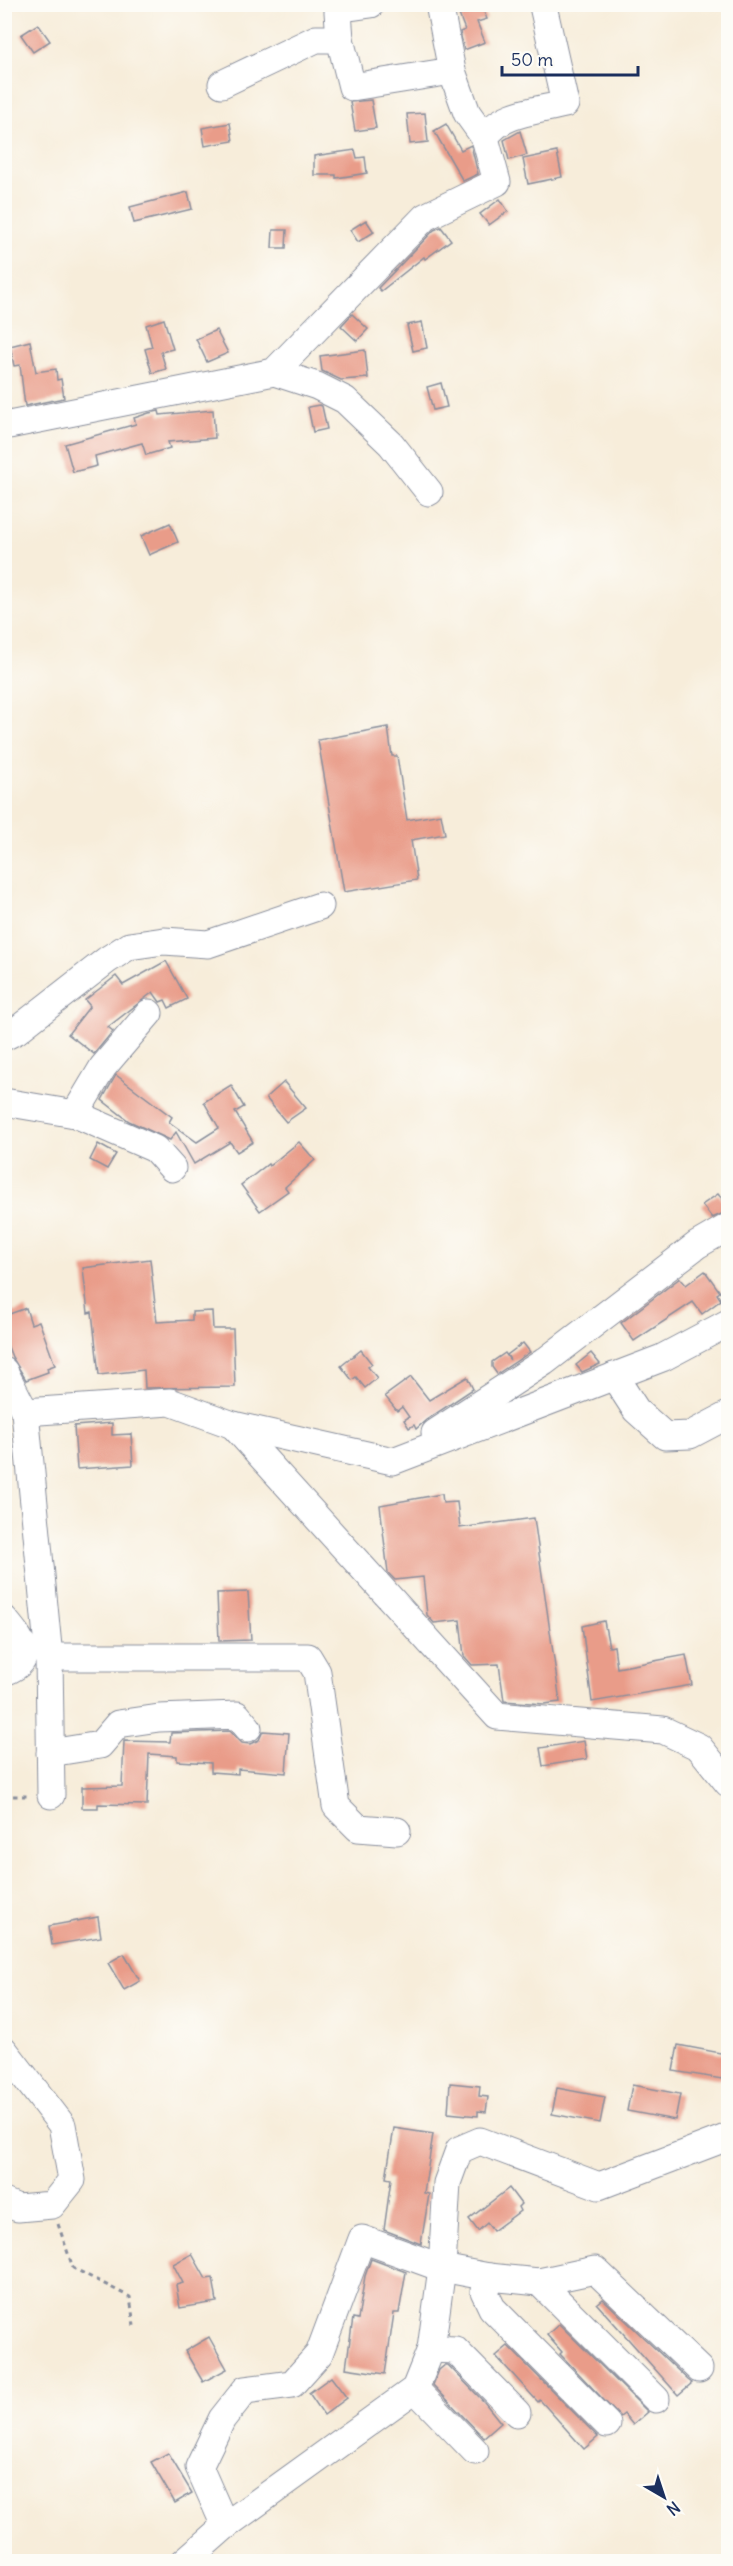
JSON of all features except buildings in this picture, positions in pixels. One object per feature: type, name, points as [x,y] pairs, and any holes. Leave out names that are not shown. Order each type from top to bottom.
[{"type":"street","points":[[371,4],[343,8],[338,12],[340,39],[352,87],[452,71]]},
{"type":"street","points":[[274,372],[425,217],[497,182],[485,138],[467,113],[452,71],[439,4]]},
{"type":"street","points":[[485,138],[492,126],[508,118],[565,104],[543,6]]},
{"type":"street","points":[[222,84],[316,39],[340,39]]},
{"type":"street","points":[[4,426],[274,372],[317,386],[345,400],[391,444],[429,492]]},
{"type":"street","points":[[4,1037],[16,1031],[107,960],[129,946],[164,941],[208,944],[320,906]]},
{"type":"street","points":[[75,1114],[103,1067],[149,1013]]},
{"type":"street","points":[[4,1102],[75,1114],[156,1149],[172,1168]]},
{"type":"street","points":[[393,1461],[544,1362],[697,1245],[729,1227]]},
{"type":"street","points":[[26,1412],[170,1402],[233,1425],[393,1461],[662,1358],[729,1323]]},
{"type":"street","points":[[4,1371],[26,1412],[49,1656],[51,1795]]},
{"type":"street","points":[[614,1376],[636,1410],[665,1436],[690,1435],[729,1415]]},
{"type":"street","points":[[233,1425],[497,1716],[663,1730],[699,1747],[729,1783]]},
{"type":"street","points":[[4,1619],[23,1642],[23,1657],[16,1668],[4,1672]]},
{"type":"street","points":[[49,1656],[308,1657],[317,1672],[336,1806],[358,1828],[398,1832]]},
{"type":"street","points":[[50,1753],[100,1745],[118,1724],[159,1718],[237,1715],[248,1728]]},
{"type":"street","points":[[4,2050],[62,2125],[72,2180],[52,2205],[9,2209]]},
{"type":"street","points":[[4,2084],[39,2097]]},
{"type":"street","points":[[184,2562],[225,2526],[415,2389],[430,2349],[442,2268],[447,2183],[459,2150],[480,2141],[599,2186],[729,2137]]},
{"type":"street","points":[[225,2526],[199,2467],[203,2458],[222,2419],[245,2390],[292,2384],[319,2354],[362,2239],[442,2268],[489,2277],[539,2282],[595,2270],[699,2369]]},
{"type":"street","points":[[489,2277],[484,2291],[492,2308],[608,2424]]},
{"type":"street","points":[[539,2282],[656,2399]]},
{"type":"street","points":[[430,2349],[456,2350],[517,2414]]},
{"type":"street","points":[[415,2389],[475,2451]]},
{"type":"path","points":[[52,2205],[73,2268],[130,2297],[134,2326]]}]
